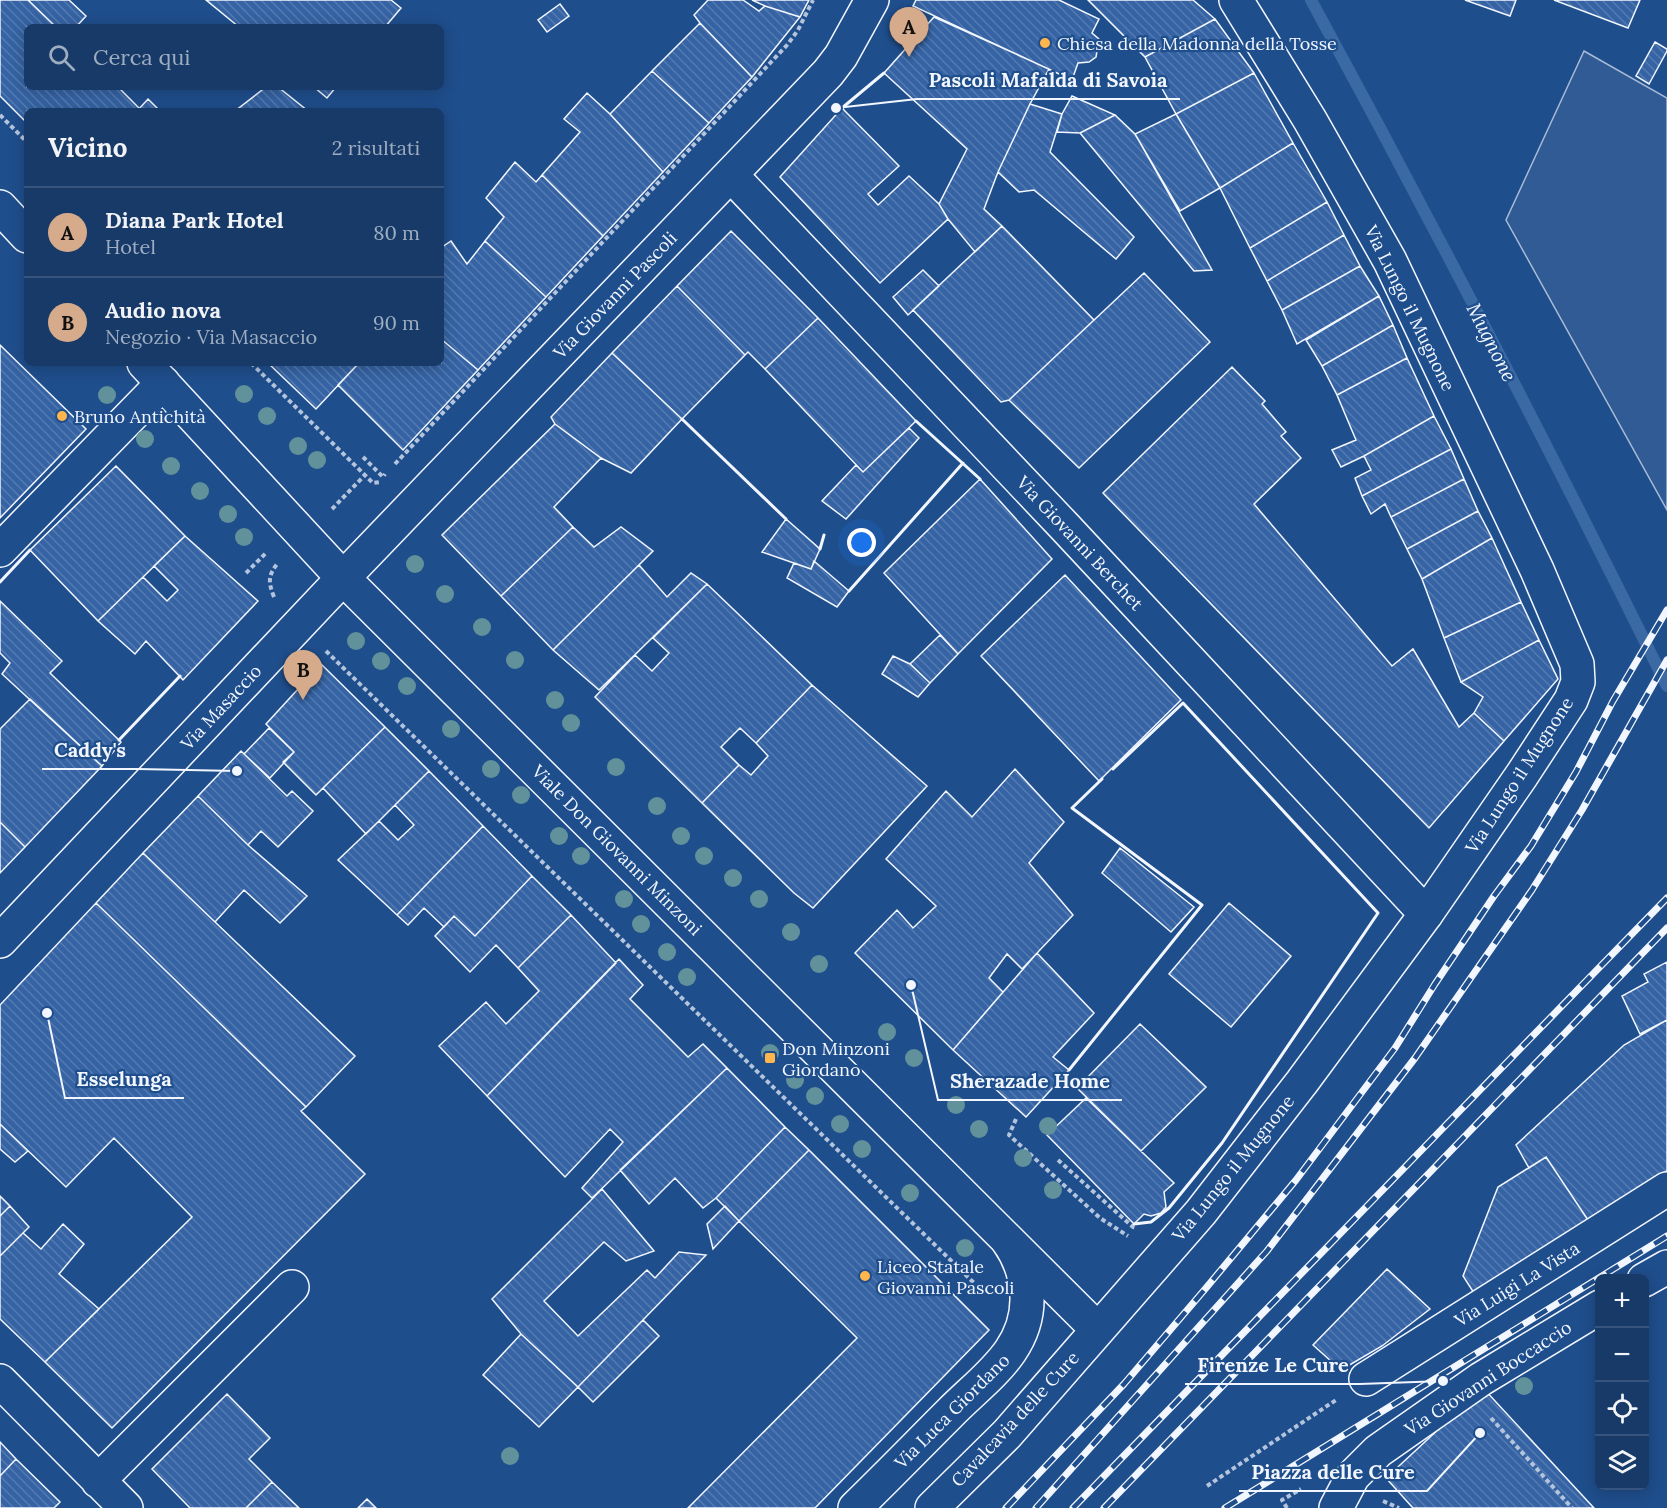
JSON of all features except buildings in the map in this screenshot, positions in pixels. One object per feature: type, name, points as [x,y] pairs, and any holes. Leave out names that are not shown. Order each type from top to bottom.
[{"type":"main road","name":"Via Giovanni Pascoli","points":[[343,578],[828,73],[841,56],[872,0]]},
{"type":"main road","name":"Via Lungo il Mugnone","points":[[1097,1329],[1201,1212],[1302,1082],[1426,914],[1571,700],[1578,682],[1577,664],[1537,570],[1390,261],[1310,120],[1236,0]]},
{"type":"main road","name":"Via Giovanni Berchet","points":[[731,175],[1065,526],[1426,914]]},
{"type":"main road","points":[[0,207],[24,233]]},
{"type":"main road","name":"Viale Don Giovanni Minzoni","points":[[154,373],[343,578],[1097,1329]]},
{"type":"main road","points":[[0,550],[154,373]]},
{"type":"main road","name":"Via Masaccio","points":[[0,941],[343,578]]},
{"type":"main road","name":"Via Luigi La Vista","points":[[1366,1379],[1667,1190]]},
{"type":"main road","name":"Via Luca Giordano","points":[[855,1508],[1013,1350],[1021,1335],[1027,1312],[1027,1286],[1017,1254],[1003,1235]]},
{"type":"main road","points":[[1649,1277],[1667,1267]]},
{"type":"main road","points":[[98,1481],[292,1287]]},
{"type":"main road","name":"Via Giovanni Boccaccio","points":[[1336,1508],[1353,1476],[1378,1451],[1481,1379],[1595,1309]]},
{"type":"main road","name":"Cavalcavia delle Cure","points":[[932,1508],[1007,1434],[1097,1329]]},
{"type":"main road","points":[[0,1381],[126,1508]]},
{"type":"path","points":[[363,457],[383,477],[780,53],[798,30],[813,0]]},
{"type":"path","points":[[0,115],[24,139]]},
{"type":"path","points":[[255,366],[365,475]]},
{"type":"path","points":[[246,573],[267,552]]},
{"type":"path","points":[[276,602],[269,585],[269,574],[278,564]]},
{"type":"path","points":[[323,648],[974,1283]]},
{"type":"path","points":[[1016,1119],[1009,1135],[1100,1218],[1116,1229]]},
{"type":"path","points":[[1058,1160],[1133,1227],[1140,1229]]},
{"type":"path","points":[[1207,1486],[1366,1379]]},
{"type":"path","points":[[1378,1499],[1399,1508]]},
{"type":"shaded area","points":[[1584,51],[1667,98],[1667,510],[1506,220]]},
{"type":"waterway","name":"Mugnone","points":[[1311,0],[1492,341],[1667,686]]},
{"type":"railway","points":[[1006,1508],[1124,1384],[1206,1288],[1296,1180],[1395,1048],[1494,896],[1531,846],[1576,772],[1613,701],[1667,610]]},
{"type":"railway","points":[[1036,1508],[1267,1251],[1415,1058],[1532,890],[1582,810],[1667,660]]},
{"type":"railway","points":[[1073,1508],[1667,898]]},
{"type":"railway","points":[[1104,1508],[1667,928]]},
{"type":"railway","points":[[1225,1508],[1667,1236]]},
{"type":"wall","points":[[842,108],[884,73]]},
{"type":"wall","points":[[682,419],[786,519]]},
{"type":"wall","points":[[916,421],[980,479]]},
{"type":"wall","points":[[849,591],[963,463]]},
{"type":"wall","points":[[820,549],[824,535]]},
{"type":"wall","points":[[0,582],[30,550]]},
{"type":"wall","points":[[119,740],[180,676]]},
{"type":"wall","points":[[1113,769],[1183,703],[1378,913],[1222,1143],[1169,1208],[1151,1222],[1134,1224]]},
{"type":"wall","points":[[1069,1070],[1202,905],[1072,808],[1102,779]]},
{"type":"place","name":"Chiesa della Madonna della Tosse","points":[[1045,43]]},
{"type":"place","name":"Diana Park Hotel","points":[[909,57]]},
{"type":"place","name":"Pascoli Mafalda di Savoia","points":[[836,108]]},
{"type":"place","name":"Bruno Antichità","points":[[62,416]]},
{"type":"place","name":"Audio nova","points":[[303,700]]},
{"type":"place","name":"Caddy's","points":[[237,771]]},
{"type":"place","name":"Sherazade Home","points":[[911,985]]},
{"type":"place","name":"Esselunga","points":[[47,1013]]},
{"type":"place","name":"Don Minzoni Giordano","points":[[770,1058]]},
{"type":"place","name":"Liceo Statale Giovanni Pascoli","points":[[865,1276]]},
{"type":"place","name":"Firenze Le Cure","points":[[1443,1381]]},
{"type":"place","name":"Piazza delle Cure","points":[[1480,1433]]}]
